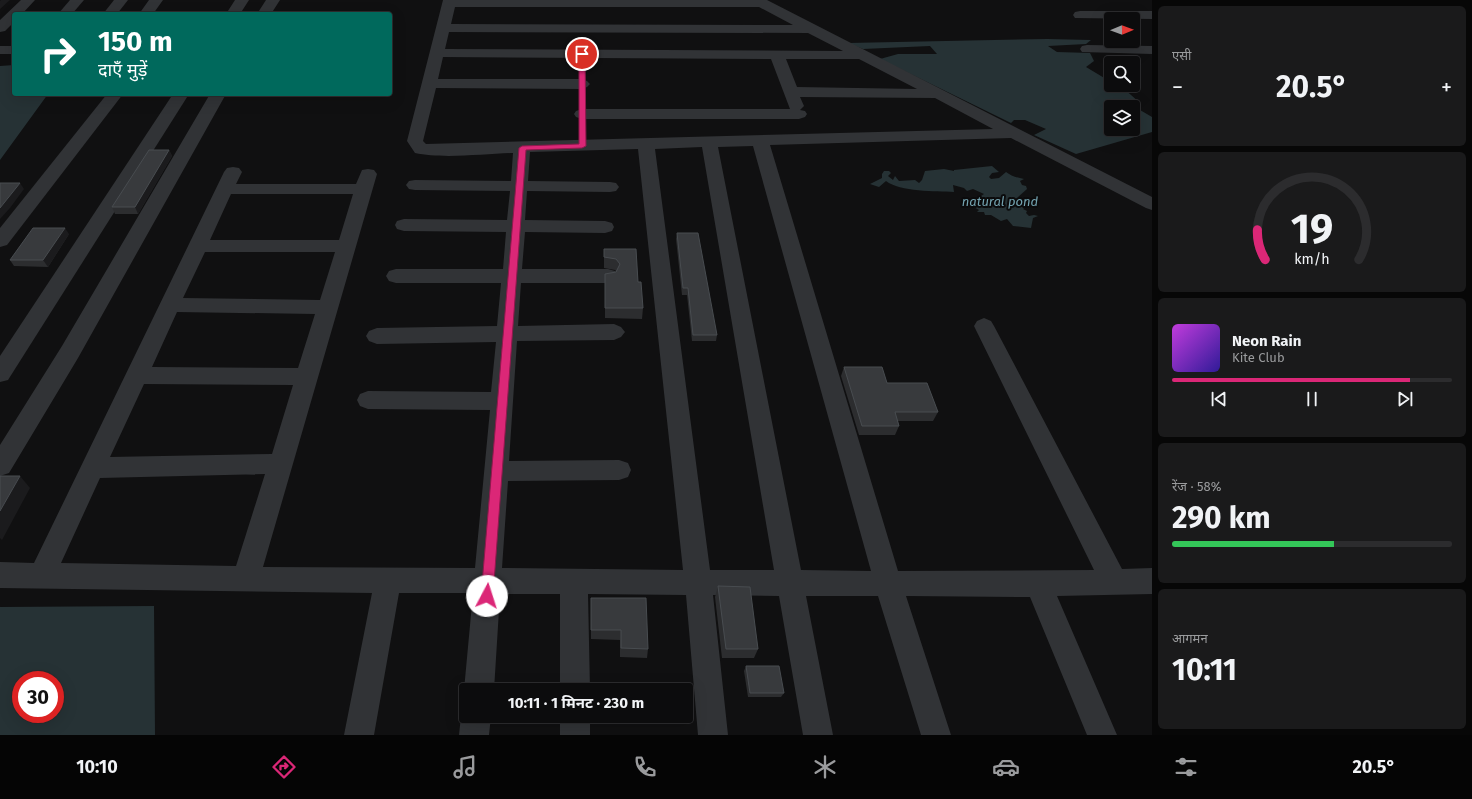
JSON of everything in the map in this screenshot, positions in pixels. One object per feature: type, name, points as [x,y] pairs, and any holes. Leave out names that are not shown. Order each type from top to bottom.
[{"type":"street","points":[[16,12],[28,0]]},
{"type":"street","points":[[67,12],[77,0]]},
{"type":"street","points":[[112,12],[122,0]]},
{"type":"street","points":[[147,12],[156,0]]},
{"type":"street","points":[[234,12],[242,0]]},
{"type":"street","points":[[265,12],[273,0]]},
{"type":"street","points":[[1014,133],[440,150],[421,149],[415,141],[450,1],[759,1],[1152,204]]},
{"type":"street","points":[[582,1],[582,146]]},
{"type":"street","points":[[1080,15],[1152,15]]},
{"type":"street","points":[[0,28],[12,16]]},
{"type":"street","points":[[443,28],[811,29]]},
{"type":"street","points":[[1087,49],[1149,53]]},
{"type":"street","points":[[0,50],[12,50]]},
{"type":"street","points":[[437,53],[862,55]]},
{"type":"street","points":[[777,55],[809,139]]},
{"type":"street","points":[[429,83],[582,84]]},
{"type":"street","points":[[791,92],[939,94]]},
{"type":"street","points":[[0,241],[8,218],[113,96]]},
{"type":"street","points":[[0,374],[180,96]]},
{"type":"street","points":[[0,466],[70,352],[217,96]]},
{"type":"street","points":[[582,114],[799,114]]},
{"type":"street","points":[[760,140],[888,583],[936,735]]},
{"type":"street","points":[[709,142],[818,735]]},
{"type":"street","points":[[646,144],[698,582],[713,735]]},
{"type":"street","points":[[479,683],[522,148]]},
{"type":"street","points":[[42,575],[229,180],[366,181],[246,579]]},
{"type":"street","points":[[415,185],[610,187]]},
{"type":"street","points":[[1121,188],[1152,187]]},
{"type":"street","points":[[404,225],[605,227]]},
{"type":"street","points":[[198,246],[346,246]]},
{"type":"street","points":[[396,276],[608,276]]},
{"type":"street","points":[[170,305],[328,307]]},
{"type":"street","points":[[984,326],[1114,582]]},
{"type":"street","points":[[377,336],[614,332]]},
{"type":"street","points":[[136,375],[307,377]]},
{"type":"street","points":[[368,400],[502,401]]},
{"type":"street","points":[[92,468],[281,464]]},
{"type":"street","points":[[497,471],[619,470]]},
{"type":"street","points":[[0,575],[246,579],[790,583],[1038,584],[1152,581]]},
{"type":"street","points":[[359,735],[388,580]]},
{"type":"street","points":[[574,581],[575,683]]},
{"type":"street","points":[[1038,584],[1102,735]]},
{"type":"street","points":[[474,735],[475,723]]},
{"type":"street","points":[[575,723],[575,735]]},
{"type":"water","points":[[1047,39],[1091,40],[1086,44],[1048,46],[1057,52],[1090,53],[1094,61],[1086,67],[1104,78],[1104,92],[1127,92],[1137,100],[1104,100],[1104,136],[1138,136],[1076,154],[1034,135],[1046,129],[1025,120],[1014,120],[1011,123],[880,59],[898,54],[937,54],[930,46],[863,49],[848,43]]},
{"type":"water","points":[[12,65],[12,96],[47,96],[0,160],[0,66]]},
{"type":"water","points":[[1140,110],[1152,117],[1152,132],[1140,135]]},
{"type":"water","name":"natural pond","points":[[992,166],[999,172],[992,173],[989,177],[991,179],[999,178],[1006,172],[1015,177],[1024,179],[1020,181],[1022,185],[1026,186],[1027,189],[1018,197],[1026,206],[1023,209],[1027,211],[1026,213],[1029,216],[1038,216],[1033,218],[1031,228],[1013,226],[1007,219],[1001,221],[991,215],[985,215],[984,212],[977,212],[979,210],[963,201],[967,200],[974,203],[981,200],[981,196],[984,194],[973,189],[967,191],[964,188],[953,185],[954,192],[928,191],[900,187],[892,185],[886,181],[879,187],[870,184],[882,178],[884,171],[889,171],[891,173],[888,176],[893,180],[895,176],[899,181],[915,180],[919,183],[922,180],[925,171],[944,169],[954,171]]},
{"type":"water","points":[[154,606],[155,735],[0,735],[0,607]]},
{"type":"building","points":[[149,150],[169,150],[135,207],[112,207]]},
{"type":"building","points":[[0,183],[20,183],[0,208]]},
{"type":"building","points":[[33,228],[65,228],[43,260],[10,260]]},
{"type":"building","points":[[677,233],[698,233],[717,335],[693,335],[688,288],[683,288]]},
{"type":"building","points":[[604,249],[636,249],[638,282],[641,282],[643,308],[605,308],[605,274],[616,272],[620,264],[616,259],[604,257]]},
{"type":"building","points":[[844,367],[882,367],[887,383],[927,383],[938,412],[895,412],[899,426],[862,426]]},
{"type":"building","points":[[0,476],[20,476],[0,511]]},
{"type":"building","points":[[718,586],[750,587],[758,649],[726,649]]},
{"type":"building","points":[[591,598],[646,598],[648,649],[621,648],[621,630],[591,630]]},
{"type":"building","points":[[746,666],[779,666],[784,693],[750,693]]},
{"type":"route","points":[[487,596],[522,148],[582,146],[582,54]]}]
